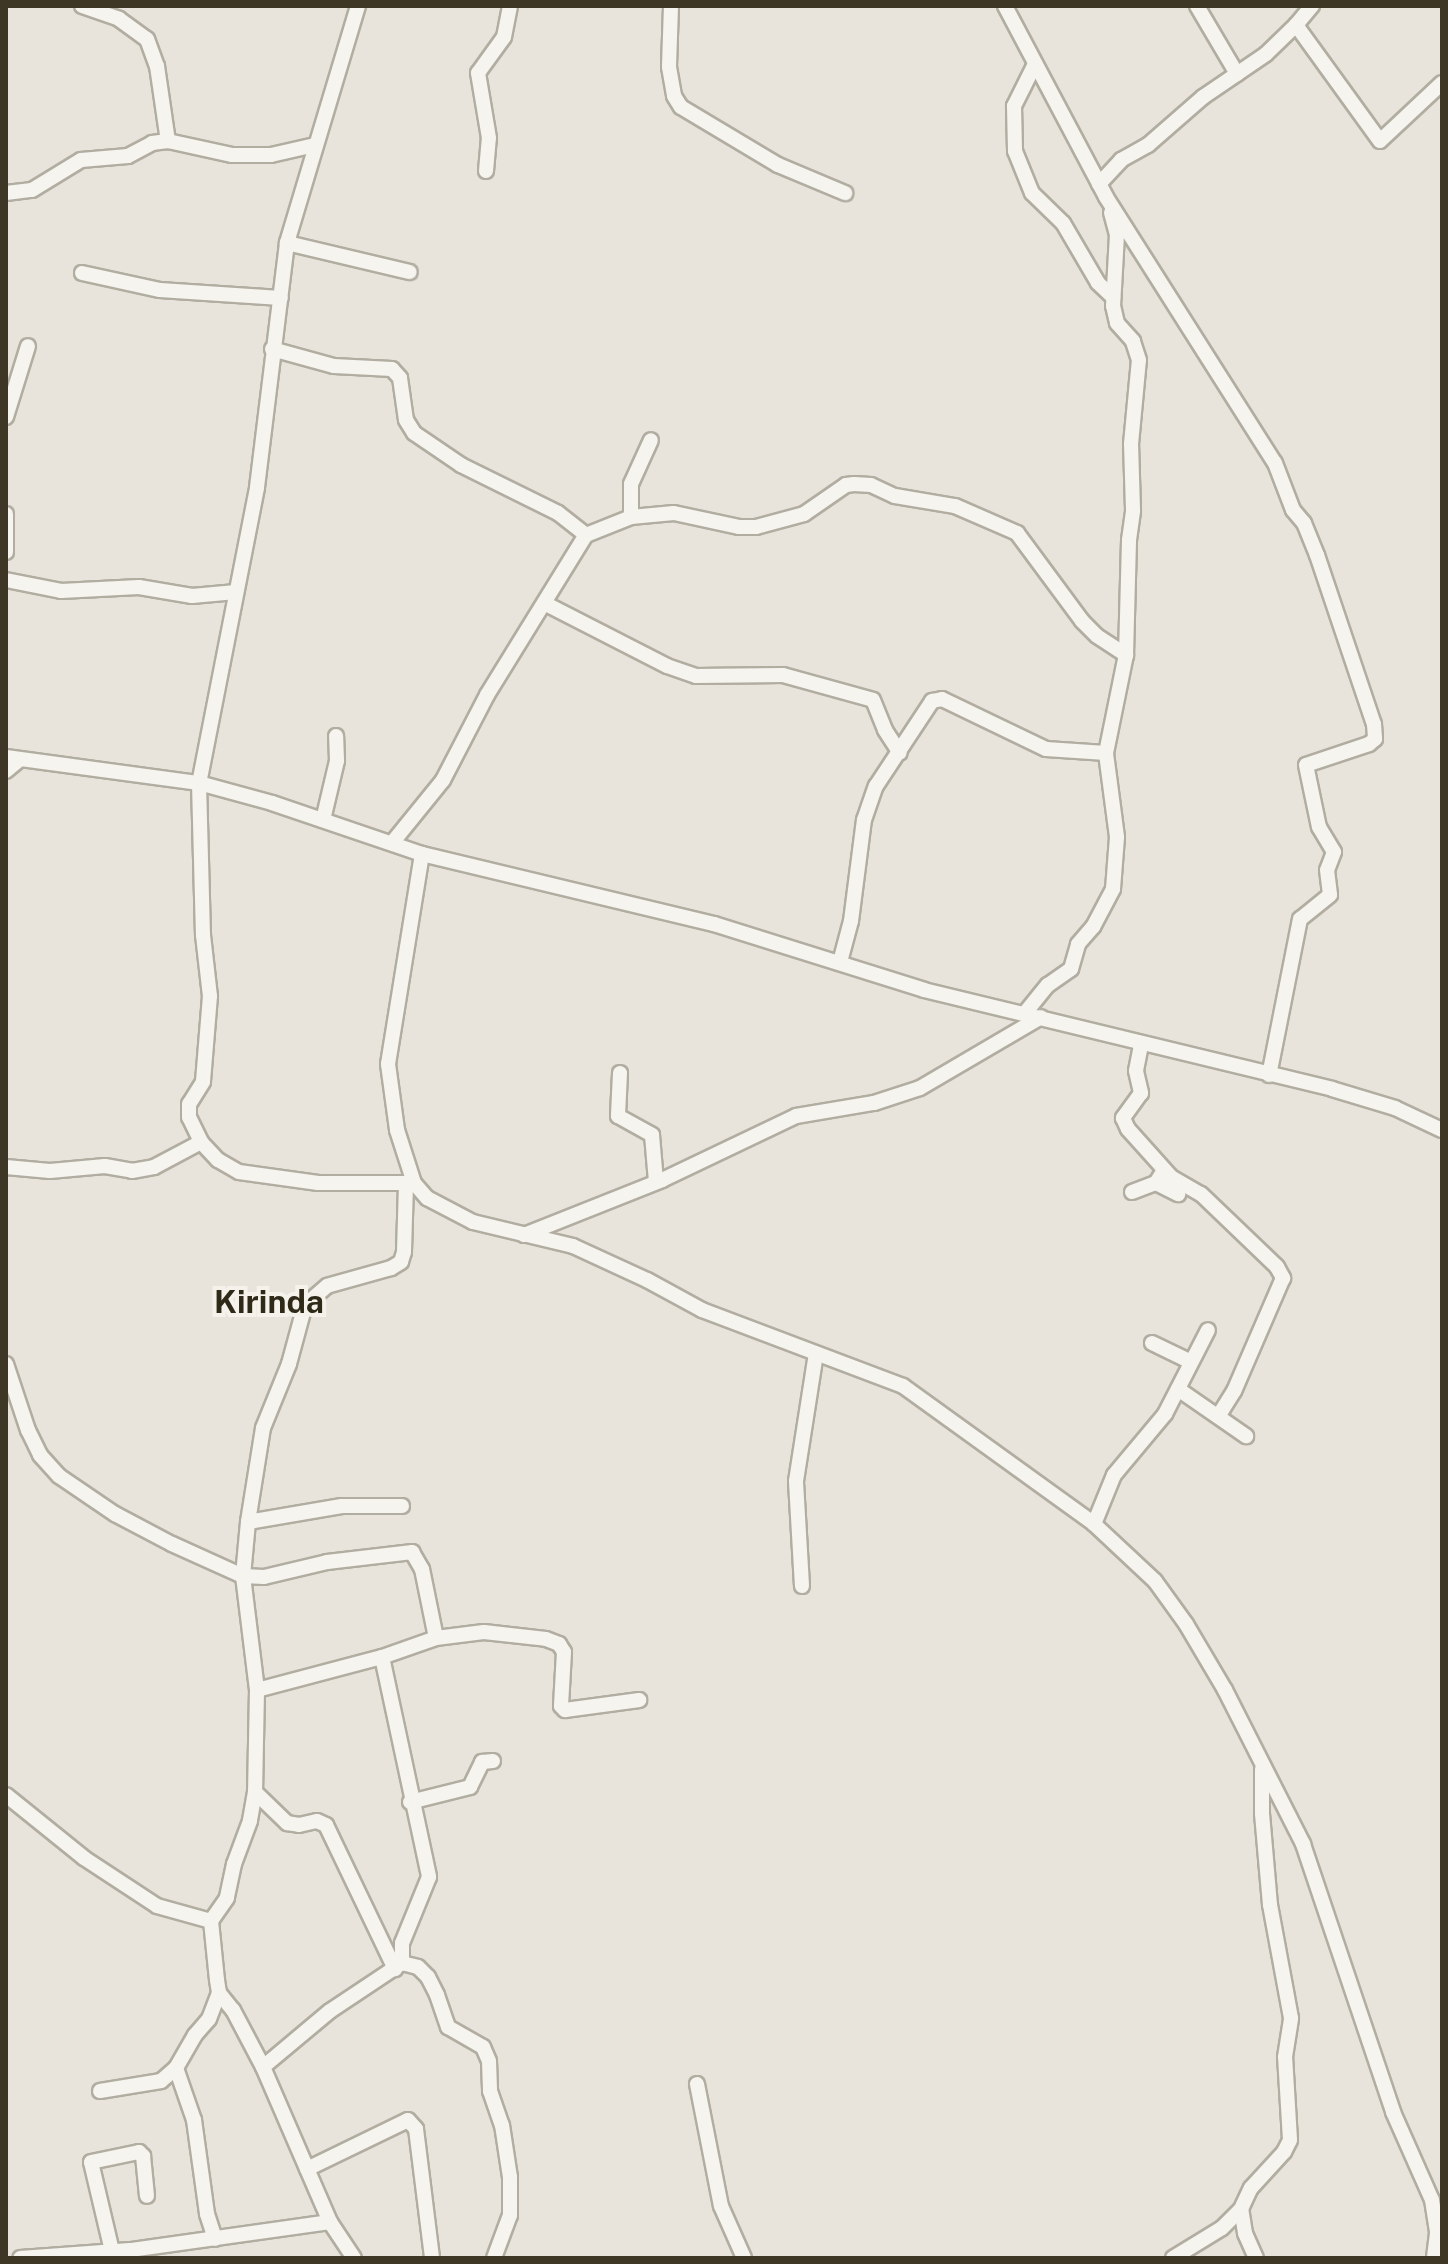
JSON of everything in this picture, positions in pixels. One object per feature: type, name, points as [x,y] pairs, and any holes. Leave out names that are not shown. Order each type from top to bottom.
[{"type":"street","points":[[82,6],[119,19],[147,39],[157,66],[168,141]]},
{"type":"street","points":[[358,6],[287,243],[257,488],[199,783],[203,935],[210,996],[203,1082],[189,1104],[189,1117],[201,1142],[218,1160],[239,1172],[262,1177],[364,1185],[410,1184],[427,1198],[473,1222],[573,1246],[647,1280],[702,1310],[903,1386],[1094,1524],[1131,1556],[1169,1598],[1225,1690],[1303,1844],[1393,2112],[1432,2200],[1437,2233],[1434,2258]]},
{"type":"street","points":[[486,171],[489,138],[478,73],[504,37],[510,6]]},
{"type":"street","points":[[671,6],[669,67],[674,96],[681,107],[778,165],[845,193]]},
{"type":"street","points":[[1005,6],[1102,191],[1275,463],[1293,510],[1304,523],[1317,555],[1374,724],[1375,739],[1369,744],[1306,765],[1319,827],[1334,852],[1327,870],[1330,895],[1300,919],[1269,1075]]},
{"type":"street","points":[[1197,6],[1237,74]]},
{"type":"street","points":[[1102,191],[1121,160],[1148,145],[1203,97],[1266,54],[1312,6]]},
{"type":"street","points":[[1296,25],[1380,141],[1442,83]]},
{"type":"street","points":[[1035,64],[1014,106],[1015,151],[1032,193],[1063,223],[1098,283],[1113,297]]},
{"type":"street","points":[[6,193],[32,190],[81,160],[128,156],[147,145],[168,141],[232,155],[271,155],[315,145]]},
{"type":"street","points":[[1025,1013],[1048,985],[1071,969],[1078,944],[1093,927],[1113,889],[1117,837],[1106,753],[1126,655],[1133,510],[1131,444],[1139,360],[1133,341],[1117,323],[1113,297],[1117,235],[1102,191]]},
{"type":"street","points":[[287,243],[410,272]]},
{"type":"street","points":[[82,273],[160,290],[281,298]]},
{"type":"street","points":[[6,417],[28,346]]},
{"type":"street","points":[[272,349],[334,366],[392,369],[400,378],[406,420],[414,433],[461,465],[558,513],[586,535]]},
{"type":"street","points":[[631,517],[631,484],[651,440]]},
{"type":"street","points":[[392,843],[443,780],[487,695],[586,535],[631,517],[674,513],[739,527],[756,527],[804,514],[846,485],[854,484],[871,485],[895,496],[955,506],[1017,533],[1082,621],[1097,636],[1126,655]]},
{"type":"street","points":[[6,514],[6,552]]},
{"type":"street","points":[[6,580],[61,591],[139,587],[192,596],[236,592]]},
{"type":"street","points":[[546,604],[667,666],[696,676],[783,675],[873,700],[885,730],[900,753]]},
{"type":"street","points":[[840,962],[851,921],[864,820],[876,786],[932,701],[938,698],[1046,749],[1106,753]]},
{"type":"street","points":[[323,820],[337,761],[336,736]]},
{"type":"street","points":[[6,771],[12,759],[199,783],[422,854],[714,924],[924,990],[1395,1108],[1442,1130]]},
{"type":"street","points":[[100,2091],[150,2085],[176,2068],[215,2008],[219,1993],[211,1921],[227,1898],[234,1864],[250,1821],[255,1792],[257,1690],[243,1576],[263,1428],[289,1364],[305,1305],[327,1286],[401,1262],[404,1252],[410,1184],[397,1130],[388,1064],[422,854]]},
{"type":"street","points":[[523,1235],[656,1182],[796,1116],[874,1103],[920,1088],[1041,1017]]},
{"type":"street","points":[[1141,1045],[1136,1071],[1141,1093],[1123,1118],[1160,1177],[1178,1194]]},
{"type":"street","points":[[620,1073],[618,1116],[652,1135],[656,1182]]},
{"type":"street","points":[[6,1167],[50,1171],[105,1166],[132,1171],[154,1167],[201,1142]]},
{"type":"street","points":[[1132,1192],[1160,1177]]},
{"type":"street","points":[[1160,1177],[1201,1194],[1277,1267],[1283,1278],[1234,1391],[1219,1415]]},
{"type":"street","points":[[1094,1524],[1118,1468],[1165,1414],[1189,1361],[1208,1330]]},
{"type":"street","points":[[1152,1343],[1189,1361]]},
{"type":"street","points":[[802,1586],[796,1481],[816,1354]]},
{"type":"street","points":[[6,1364],[28,1430],[40,1455],[59,1476],[81,1493],[160,1538],[243,1576],[264,1577],[327,1562],[412,1552],[422,1569],[436,1638]]},
{"type":"street","points":[[1178,1389],[1246,1436]]},
{"type":"street","points":[[248,1522],[342,1506],[402,1506]]},
{"type":"street","points":[[257,1690],[382,1657],[436,1638],[484,1632],[546,1639],[559,1644],[564,1652],[562,1709],[575,1711],[639,1700]]},
{"type":"street","points":[[382,1657],[410,1802],[429,1877],[402,1943],[398,1966]]},
{"type":"street","points":[[410,1802],[470,1787],[482,1762],[493,1761]]},
{"type":"street","points":[[1173,2258],[1222,2228],[1241,2209],[1251,2188],[1284,2152],[1290,2140],[1285,2057],[1291,2018],[1270,1905],[1262,1813],[1262,1764]]},
{"type":"street","points":[[255,1792],[287,1823],[299,1825],[317,1821],[326,1825],[398,1966]]},
{"type":"street","points":[[6,1795],[84,1858],[157,1906],[211,1921]]},
{"type":"street","points":[[263,2067],[330,2011],[398,1966],[413,1964],[428,1977],[448,2027],[487,2053],[490,2091],[502,2125],[510,2177],[510,2215],[494,2258]]},
{"type":"street","points":[[219,1993],[233,2010],[263,2067],[330,2222],[354,2258]]},
{"type":"street","points":[[176,2068],[194,2120],[207,2214],[215,2239]]},
{"type":"street","points":[[697,2084],[721,2206],[744,2258]]},
{"type":"street","points":[[307,2169],[408,2120],[416,2129],[432,2258]]},
{"type":"street","points":[[112,2251],[91,2162],[139,2152],[143,2156],[147,2196]]},
{"type":"street","points":[[1241,2209],[1245,2233],[1256,2258]]},
{"type":"street","points":[[20,2258],[112,2251],[330,2222]]},
{"type":"district","name":"Kirinda","points":[[269,1302]]}]
